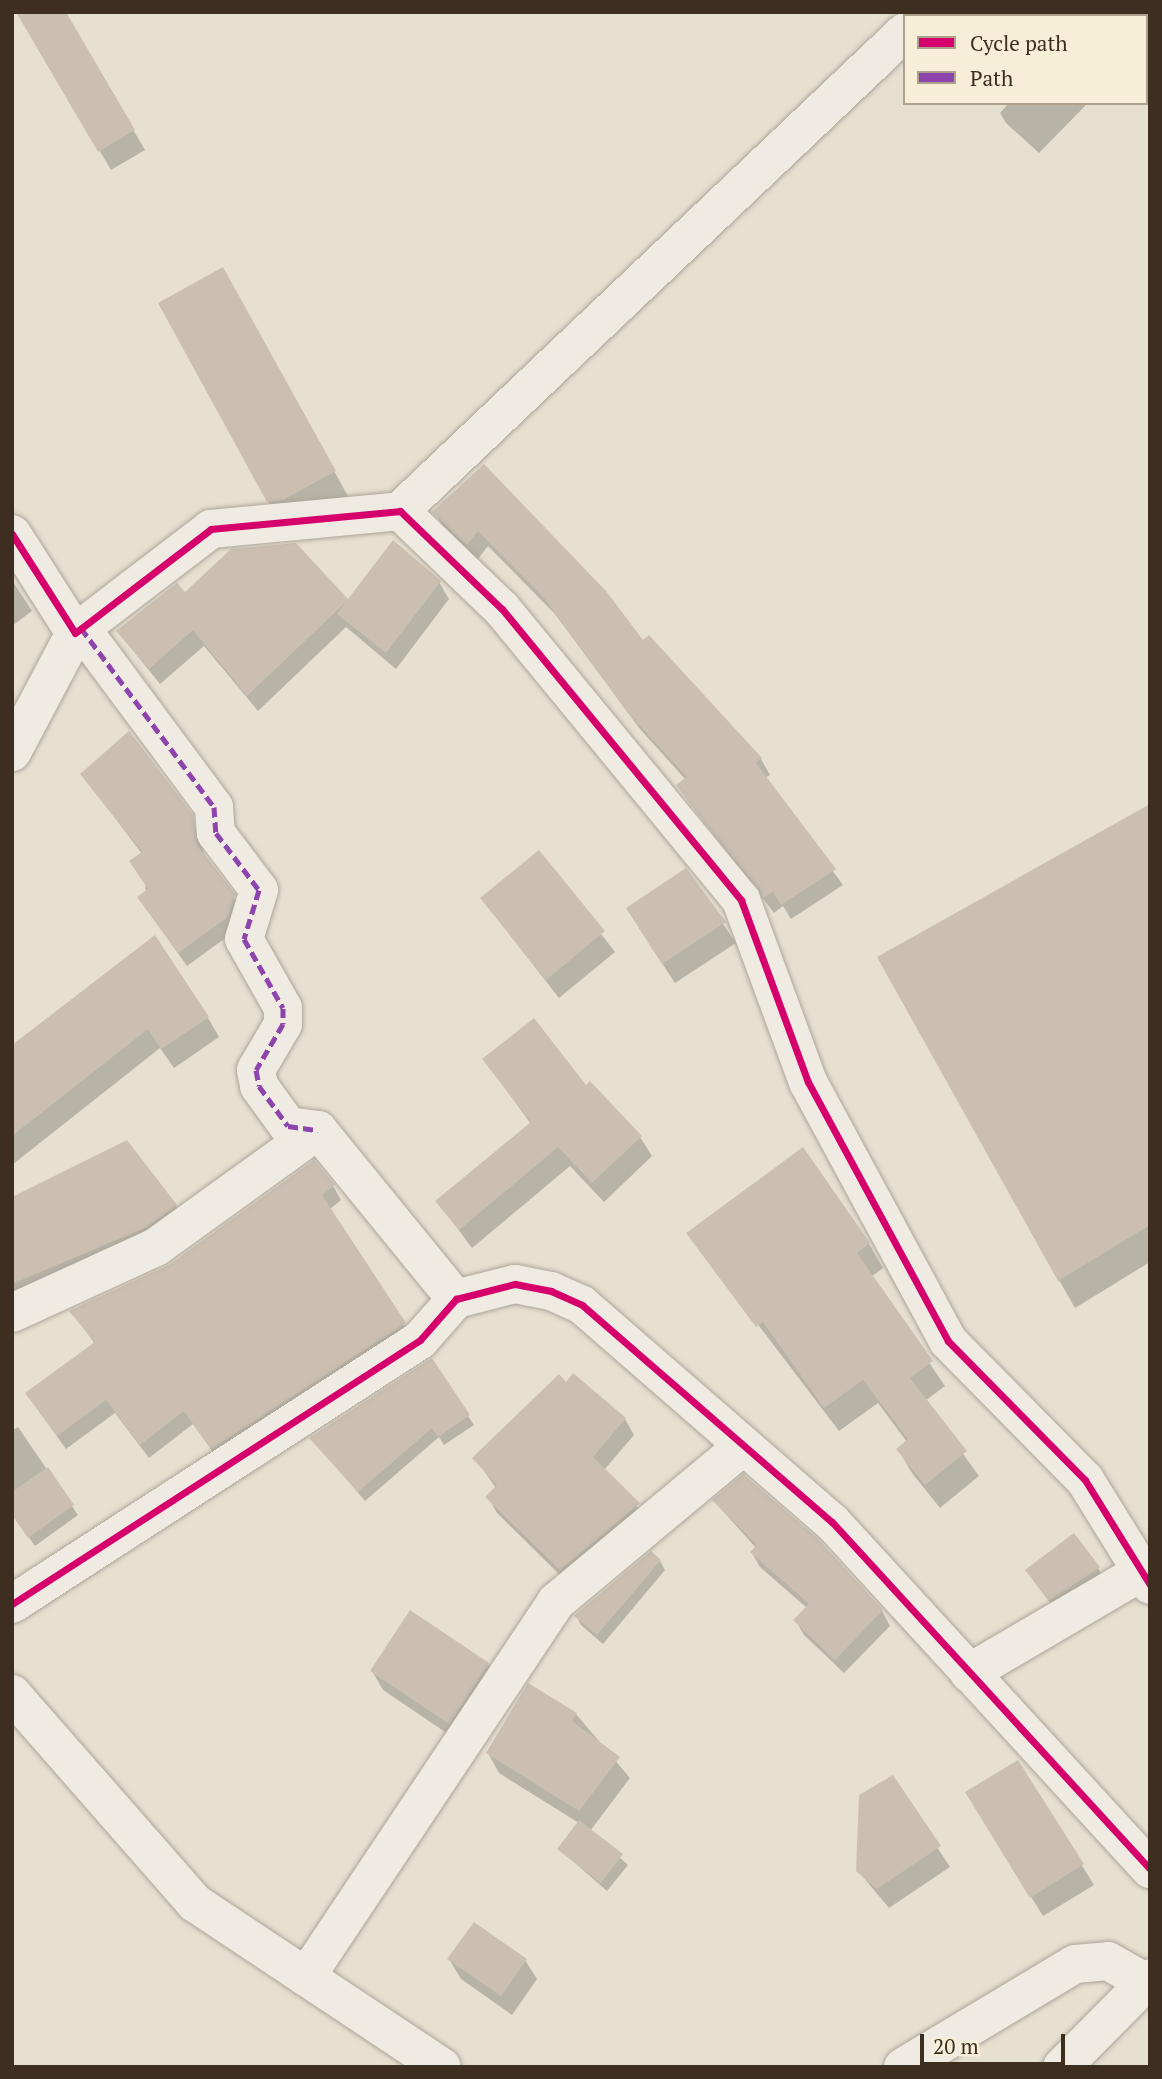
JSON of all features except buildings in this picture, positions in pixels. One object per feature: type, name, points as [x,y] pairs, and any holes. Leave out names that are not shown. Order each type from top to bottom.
[{"type":"street","points":[[12,752],[78,631],[211,528],[400,511],[903,34]]},
{"type":"street","points":[[400,511],[502,609],[741,900],[808,1082],[948,1341],[1084,1480],[1146,1579],[969,1673]]},
{"type":"street","points":[[12,534],[78,631],[214,807],[216,833],[260,890],[244,939],[283,1008],[283,1024],[256,1070],[259,1086],[288,1126],[318,1130],[456,1299]]},
{"type":"street","points":[[12,1313],[156,1247],[318,1130]]},
{"type":"street","points":[[12,1604],[420,1340],[456,1299],[515,1284],[582,1305],[832,1522],[1150,1869]]},
{"type":"street","points":[[306,1977],[556,1602],[743,1446]]},
{"type":"street","points":[[12,1694],[195,1903],[442,2067]]},
{"type":"street","points":[[903,2067],[1074,1964],[1108,1961],[1147,1980],[1062,2067]]},
{"type":"marked path","points":[[81,628],[214,807],[216,833],[259,890],[244,939],[283,1008],[283,1024],[256,1070],[259,1086],[288,1126],[318,1130]]},
{"type":"cycle path","points":[[12,534],[75,633],[211,529],[400,511],[502,609],[741,900],[808,1082],[948,1341],[1085,1480],[1150,1585]]},
{"type":"cycle path","points":[[12,1604],[420,1340],[456,1299],[515,1284],[551,1291],[582,1305],[832,1522],[1150,1869]]}]
